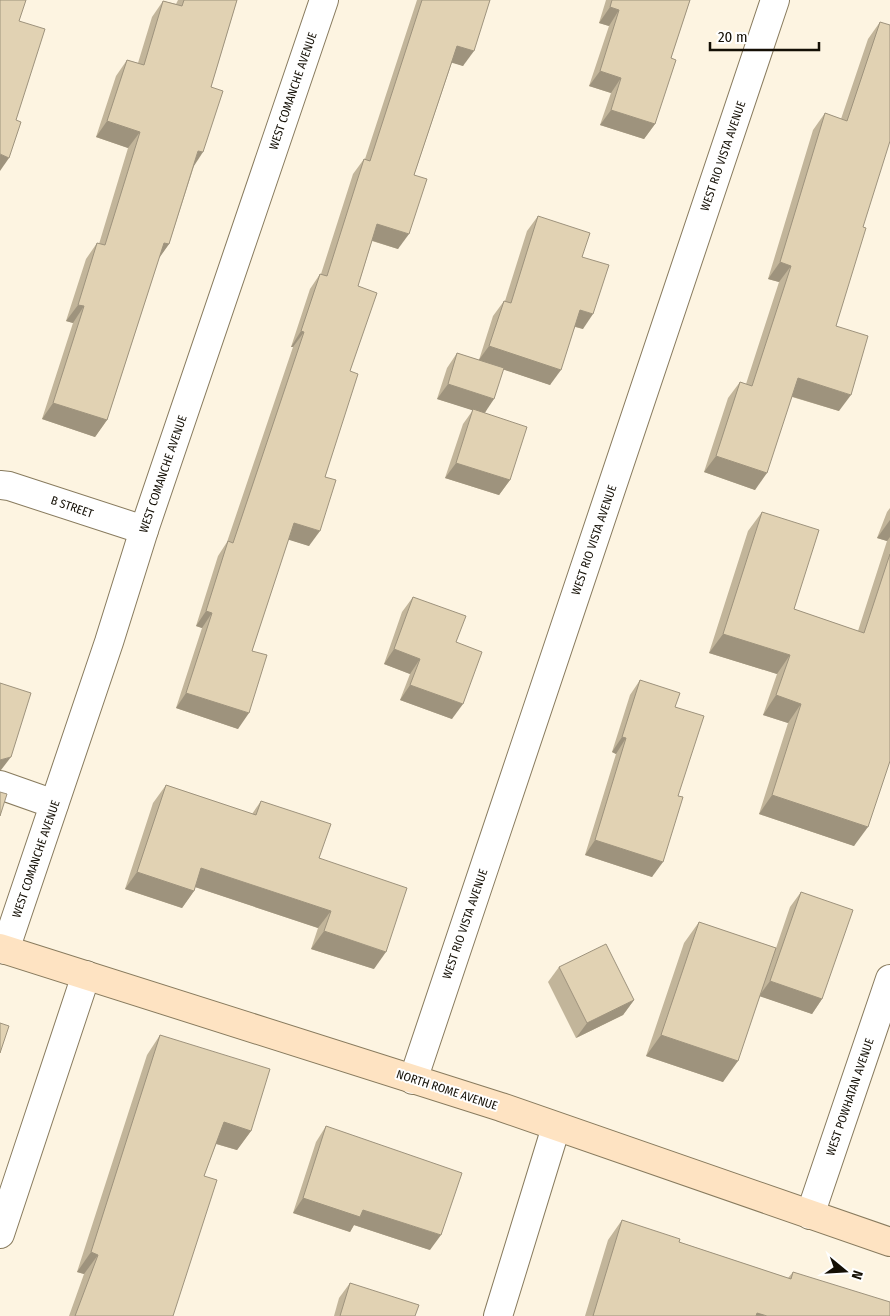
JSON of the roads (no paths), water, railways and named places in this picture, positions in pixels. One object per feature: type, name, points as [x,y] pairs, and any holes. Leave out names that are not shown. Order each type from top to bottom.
[{"type":"street","name":"WEST COMANCHE AVENUE","points":[[2,949],[109,642],[144,530],[324,0]]},
{"type":"street","name":"WEST RIO VISTA AVENUE","points":[[413,1080],[775,0]]},
{"type":"street","name":"B STREET","points":[[0,485],[9,486],[144,530]]},
{"type":"street","points":[[0,786],[54,804]]},
{"type":"street","name":"NORTH ROME AVENUE","points":[[2,949],[556,1127],[890,1242]]},
{"type":"street","points":[[0,1234],[86,976]]},
{"type":"street","name":"WEST POWHATAN AVENUE","points":[[810,1215],[890,979]]},
{"type":"street","points":[[498,1316],[556,1127]]}]
